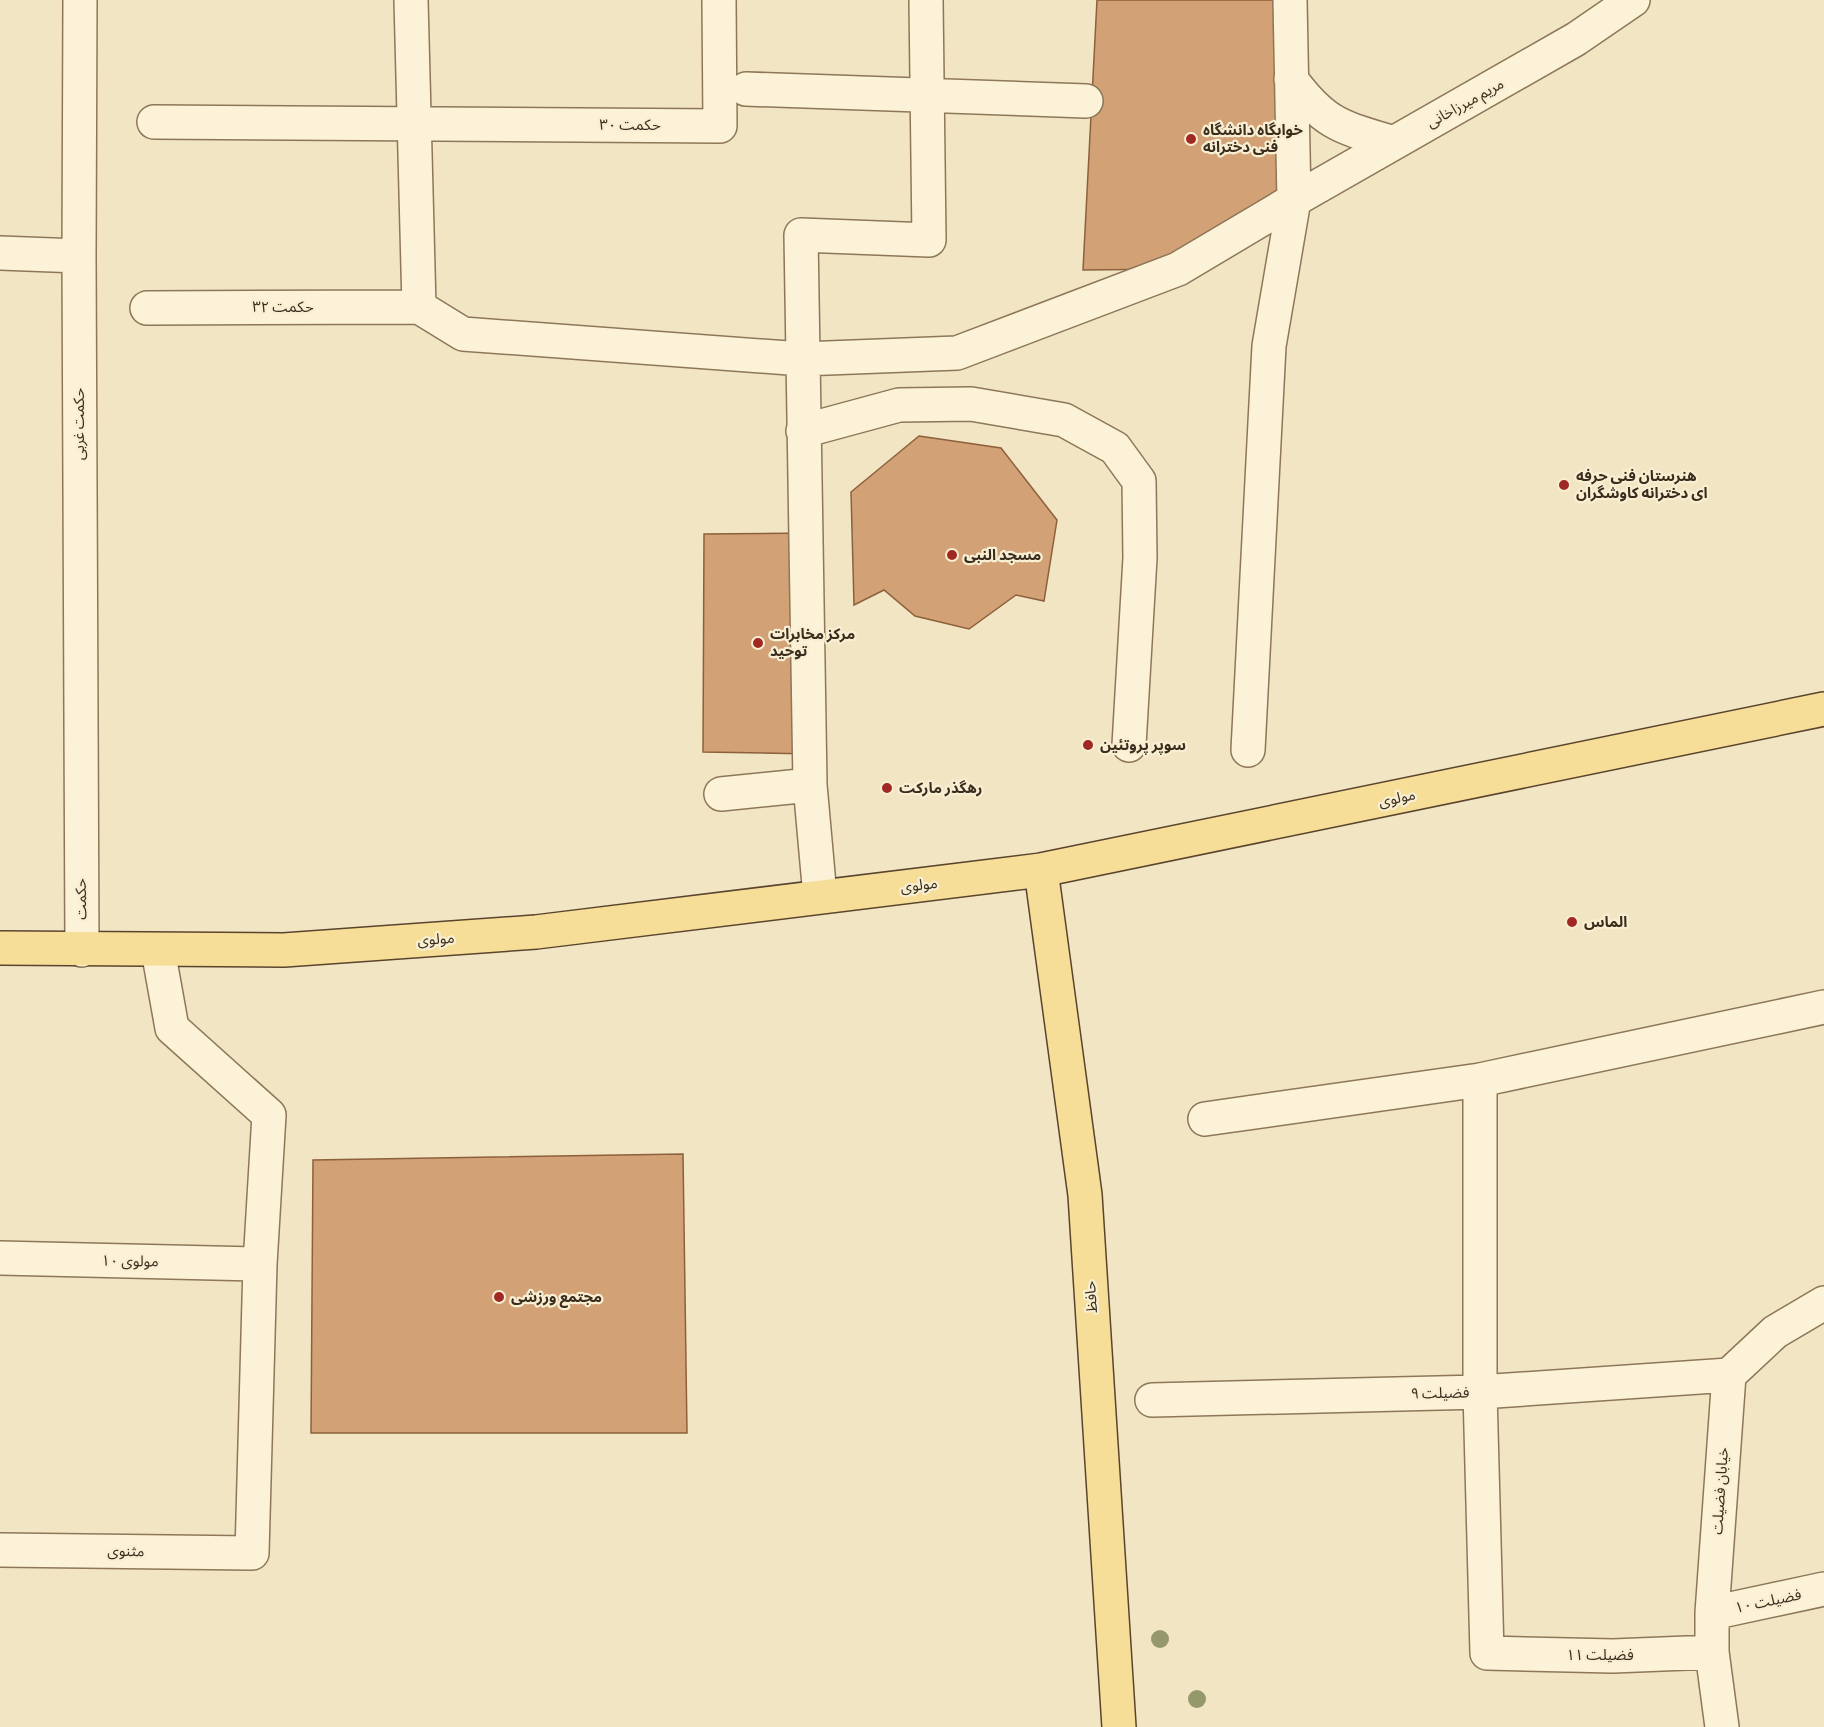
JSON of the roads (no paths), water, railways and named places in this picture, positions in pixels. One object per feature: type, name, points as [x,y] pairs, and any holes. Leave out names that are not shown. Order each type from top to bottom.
[{"type":"main road","name":"مولوی","points":[[0,948],[284,950],[536,932],[1041,870],[1824,709]]},
{"type":"main road","name":"حافظ","points":[[1041,870],[1085,1196],[1119,1727]]},
{"type":"street","name":"حکمت غربی","points":[[80,848],[78,256],[81,0]]},
{"type":"street","points":[[411,0],[419,306]]},
{"type":"street","name":"حکمت ۳۰","points":[[414,124],[720,126],[720,0]]},
{"type":"street","points":[[911,0],[920,95]]},
{"type":"street","points":[[820,896],[810,785],[801,235],[914,239],[926,0]]},
{"type":"street","points":[[1248,750],[1269,346],[1294,200],[1290,0]]},
{"type":"street","name":"مریم میرزاخانی","points":[[419,306],[463,334],[802,359],[957,353],[1178,269],[1576,39],[1632,0]]},
{"type":"street","points":[[1291,79],[1312,106],[1341,127],[1394,143]]},
{"type":"street","points":[[746,89],[1086,100]]},
{"type":"street","points":[[154,122],[414,124]]},
{"type":"street","points":[[0,254],[78,256]]},
{"type":"street","name":"حکمت ۳۲","points":[[147,308],[419,306]]},
{"type":"street","points":[[803,431],[899,405],[971,404],[1064,420],[1115,448],[1139,481],[1140,558],[1129,745]]},
{"type":"street","points":[[721,794],[810,785]]},
{"type":"street","name":"حکمت","points":[[80,848],[82,950]]},
{"type":"street","points":[[158,950],[172,1028],[269,1115],[260,1264]]},
{"type":"street","points":[[1205,1119],[1480,1080],[1824,1007]]},
{"type":"street","points":[[1480,1080],[1480,1392]]},
{"type":"street","name":"مولوی ۱۰","points":[[0,1258],[260,1264]]},
{"type":"street","name":"مثنوی","points":[[0,1550],[252,1553],[260,1264]]},
{"type":"street","points":[[1729,1375],[1775,1332],[1824,1303]]},
{"type":"street","name":"فضیلت ۹","points":[[1152,1400],[1480,1392],[1729,1375]]},
{"type":"street","name":"خیابان فضیلت","points":[[1722,1727],[1713,1652],[1712,1613],[1729,1375]]},
{"type":"street","name":"فضیلت ۱۱","points":[[1480,1392],[1487,1653],[1613,1656],[1713,1652]]},
{"type":"street","name":"فضیلت ۱۰","points":[[1712,1613],[1824,1589]]},
{"type":"place","name":"خوابگاه دانشگاه فنی دخترانه","points":[[1191,139]]},
{"type":"place","name":"هنرستان فنی حرفه ای دخترانه کاوشگران","points":[[1564,485]]},
{"type":"place","name":"مسجد النبی","points":[[952,555]]},
{"type":"place","name":"مرکز مخابرات توحید","points":[[758,643]]},
{"type":"place","name":"سوپر پروتئین","points":[[1088,745]]},
{"type":"place","name":"رهگذر مارکت","points":[[887,788]]},
{"type":"place","name":"الماس","points":[[1572,922]]},
{"type":"place","name":"مجتمع ورزشی","points":[[499,1297]]}]
